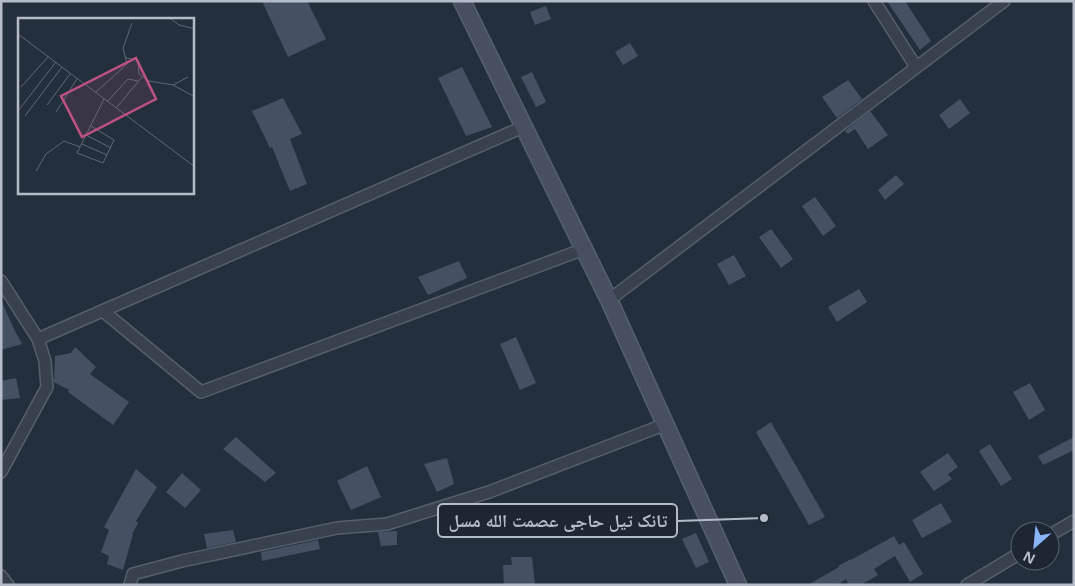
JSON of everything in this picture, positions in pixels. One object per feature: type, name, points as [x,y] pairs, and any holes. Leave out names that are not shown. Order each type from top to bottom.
[{"type":"main road","points":[[462,1],[584,249],[666,424],[738,585]]},
{"type":"street","points":[[874,1],[916,67]]},
{"type":"street","points":[[608,300],[1004,1]]},
{"type":"street","points":[[38,339],[523,127]]},
{"type":"street","points":[[103,310],[201,392],[584,249]]},
{"type":"street","points":[[1,281],[38,339],[45,361],[47,386],[1,472]]},
{"type":"street","points":[[130,585],[133,574],[182,561],[337,528],[387,524],[489,492],[666,424]]},
{"type":"street","points":[[1060,529],[1074,521]]},
{"type":"street","points":[[967,585],[1010,559]]},
{"type":"street","points":[[1,576],[8,585]]},
{"type":"building","points":[[262,1],[307,1],[326,39],[288,57]]},
{"type":"building","points":[[887,1],[905,1],[931,41],[920,50]]},
{"type":"building","points":[[546,6],[551,19],[535,25],[530,12]]},
{"type":"building","points":[[630,43],[638,56],[623,65],[615,52]]},
{"type":"building","points":[[462,67],[492,127],[466,136],[438,78]]},
{"type":"building","points":[[532,72],[546,102],[536,107],[521,77]]},
{"type":"building","points":[[848,80],[862,99],[837,118],[822,97]]},
{"type":"building","points":[[283,98],[302,134],[290,139],[307,184],[290,191],[272,147],[270,148],[252,111]]},
{"type":"building","points":[[960,99],[970,113],[949,129],[939,115]]},
{"type":"building","points":[[870,111],[888,135],[868,149],[855,129],[848,134],[845,131]]},
{"type":"building","points":[[896,175],[904,184],[885,200],[878,190]]},
{"type":"building","points":[[815,197],[836,226],[823,236],[802,206]]},
{"type":"building","points":[[771,229],[793,259],[781,268],[759,237]]},
{"type":"building","points":[[734,255],[746,276],[729,285],[717,264]]},
{"type":"building","points":[[459,261],[467,278],[428,295],[418,277]]},
{"type":"building","points":[[859,289],[867,302],[837,322],[828,307]]},
{"type":"building","points":[[1,300],[22,344],[1,350]]},
{"type":"building","points":[[516,337],[536,383],[520,390],[500,344]]},
{"type":"building","points":[[75,347],[96,367],[90,374],[129,402],[113,425],[68,392],[69,390],[54,382],[55,356],[71,353]]},
{"type":"building","points":[[16,378],[20,398],[1,400],[1,381]]},
{"type":"building","points":[[1030,383],[1045,410],[1029,420],[1013,392]]},
{"type":"building","points":[[771,422],[825,517],[809,525],[756,432]]},
{"type":"building","points":[[236,437],[276,473],[265,482],[223,449]]},
{"type":"building","points":[[1074,437],[1074,450],[1043,465],[1038,456]]},
{"type":"building","points":[[990,444],[1012,479],[1001,486],[979,451]]},
{"type":"building","points":[[948,453],[958,467],[948,474],[952,479],[934,491],[920,472]]},
{"type":"building","points":[[447,458],[454,484],[437,492],[424,464]]},
{"type":"building","points":[[367,466],[381,497],[351,510],[337,481]]},
{"type":"building","points":[[136,469],[157,487],[136,521],[138,523],[132,534],[123,570],[107,564],[109,556],[101,552],[109,530],[104,527]]},
{"type":"building","points":[[182,473],[201,490],[185,508],[166,492]]},
{"type":"building","points":[[941,503],[952,522],[922,538],[912,520]]},
{"type":"building","points":[[233,530],[236,542],[207,548],[204,534]]},
{"type":"building","points":[[397,531],[397,545],[381,546],[378,532]]},
{"type":"building","points":[[696,533],[709,562],[696,568],[682,539]]},
{"type":"building","points":[[894,536],[899,545],[904,542],[923,574],[910,582],[895,556],[874,569],[878,575],[861,585],[849,585],[846,579],[837,585],[808,585],[838,566]]},
{"type":"building","points":[[318,540],[320,549],[262,561],[261,552]]},
{"type":"building","points":[[511,557],[532,557],[535,585],[504,585],[503,565],[512,565]]},
{"type":"place","name":"تانک تیل حاجی عصمت الله مسل","points":[[764,518]]}]
